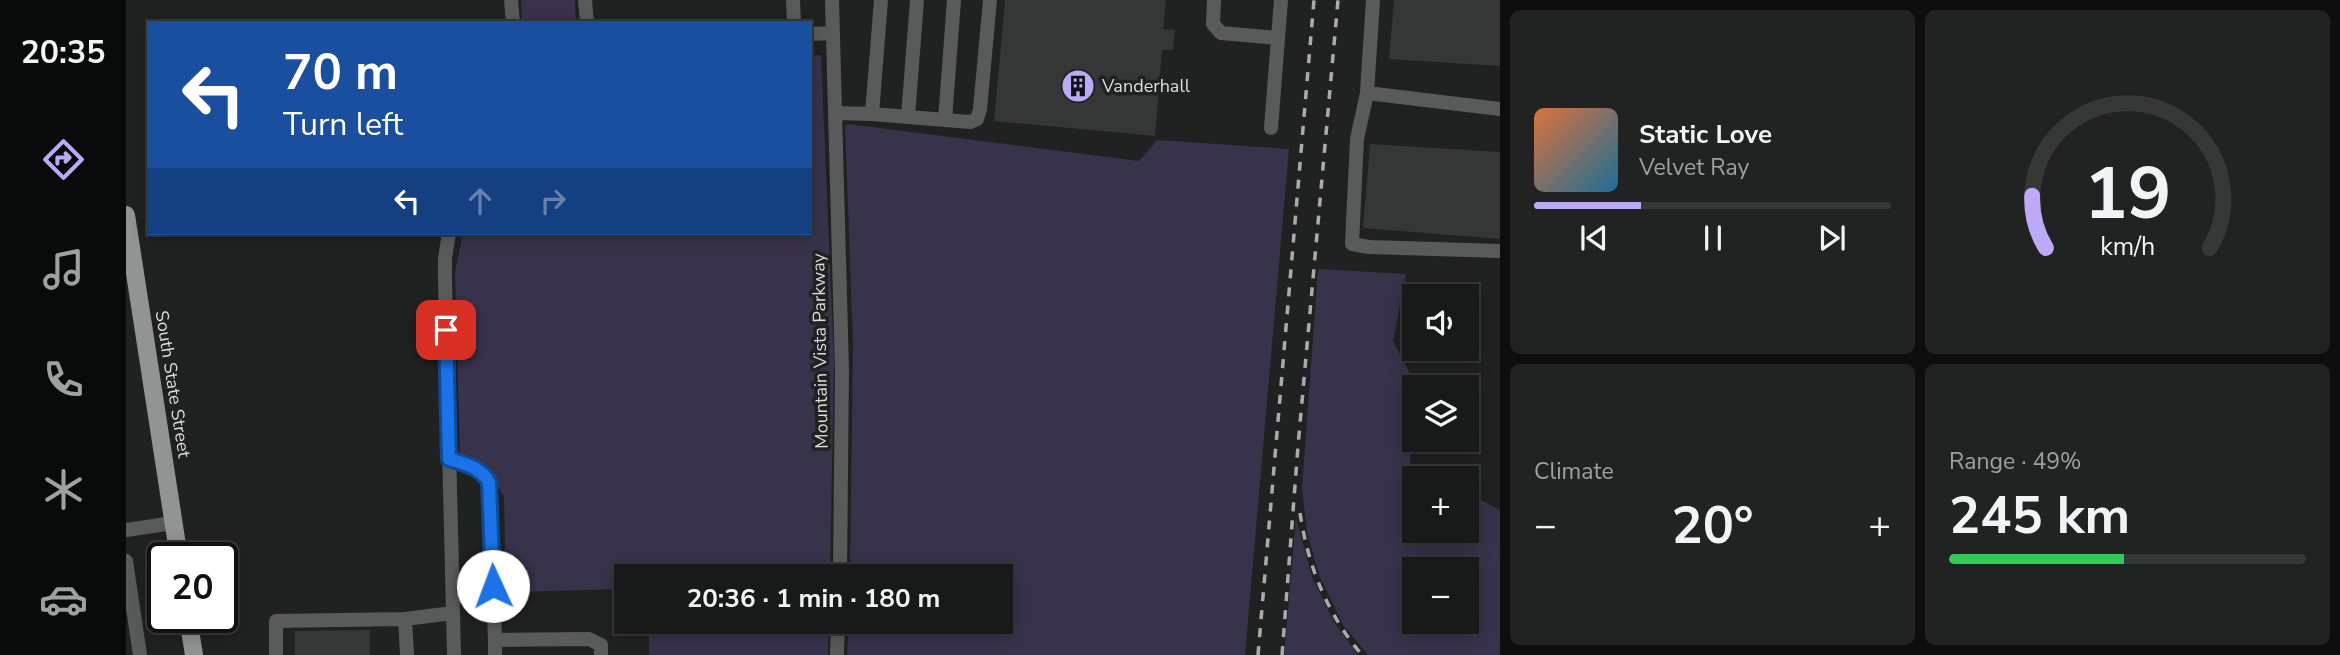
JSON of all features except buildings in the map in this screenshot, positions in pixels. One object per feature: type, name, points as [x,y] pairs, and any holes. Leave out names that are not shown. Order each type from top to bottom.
[{"type":"main road","name":"South State Street","points":[[126,215],[176,542]]},
{"type":"main road","points":[[190,633],[194,655]]},
{"type":"street","points":[[512,0],[513,21]]},
{"type":"street","points":[[585,0],[587,21]]},
{"type":"street","points":[[793,0],[794,21]]},
{"type":"street","name":"Mountain Vista Parkway","points":[[832,0],[842,370],[840,564]]},
{"type":"street","points":[[872,114],[881,0]]},
{"type":"street","points":[[908,117],[917,0]]},
{"type":"street","points":[[945,120],[954,0]]},
{"type":"street","points":[[835,113],[970,122],[976,119],[980,108],[990,0]]},
{"type":"street","points":[[1214,0],[1213,24],[1221,33],[1278,37]]},
{"type":"street","points":[[1271,128],[1281,0]]},
{"type":"street","points":[[1373,0],[1367,93],[1357,139],[1352,244],[1369,247],[1500,251]]},
{"type":"street","points":[[812,34],[833,33]]},
{"type":"street","points":[[1367,93],[1500,109]]},
{"type":"street","points":[[450,235],[445,257],[445,279],[454,655]]},
{"type":"street","points":[[449,459],[473,467],[484,474],[489,482],[495,648],[589,639],[601,645],[601,655]]},
{"type":"street","points":[[126,530],[173,523]]},
{"type":"street","points":[[126,561],[140,655]]},
{"type":"street","points":[[276,655],[276,621],[405,619],[453,613]]},
{"type":"street","points":[[405,619],[407,655]]},
{"type":"street","points":[[837,655],[838,634]]},
{"type":"shaded area","points":[[521,0],[575,0],[576,21],[522,21]]},
{"type":"shaded area","points":[[821,55],[834,360],[830,564],[614,564],[614,589],[506,592],[504,497],[488,470],[460,454],[455,272],[463,235],[812,235],[812,56]]},
{"type":"shaded area","points":[[848,124],[1139,161],[1157,140],[1289,149],[1245,655],[847,655],[848,634],[1013,634],[1013,564],[850,564],[853,343],[845,126]]},
{"type":"shaded area","points":[[1318,269],[1406,274],[1393,341],[1411,375],[1402,375],[1402,452],[1411,452],[1410,463],[1416,466],[1402,466],[1402,543],[1479,543],[1479,499],[1500,510],[1500,655],[1368,655],[1343,625],[1319,575],[1307,533],[1302,488]]},
{"type":"shaded area","points":[[1296,518],[1312,577],[1334,622],[1358,655],[1284,655]]},
{"type":"shaded area","points":[[649,634],[829,634],[828,655],[649,655]]},
{"type":"railway","points":[[1258,655],[1314,0]]},
{"type":"railway","points":[[1282,655],[1338,0]]},
{"type":"railway","points":[[1300,513],[1308,552],[1321,588],[1339,623],[1362,655]]},
{"type":"place","name":"Vanderhall","points":[[1078,86]]},
{"type":"route","points":[[446,330],[449,459],[473,467],[484,474],[489,482],[493,586]]}]
